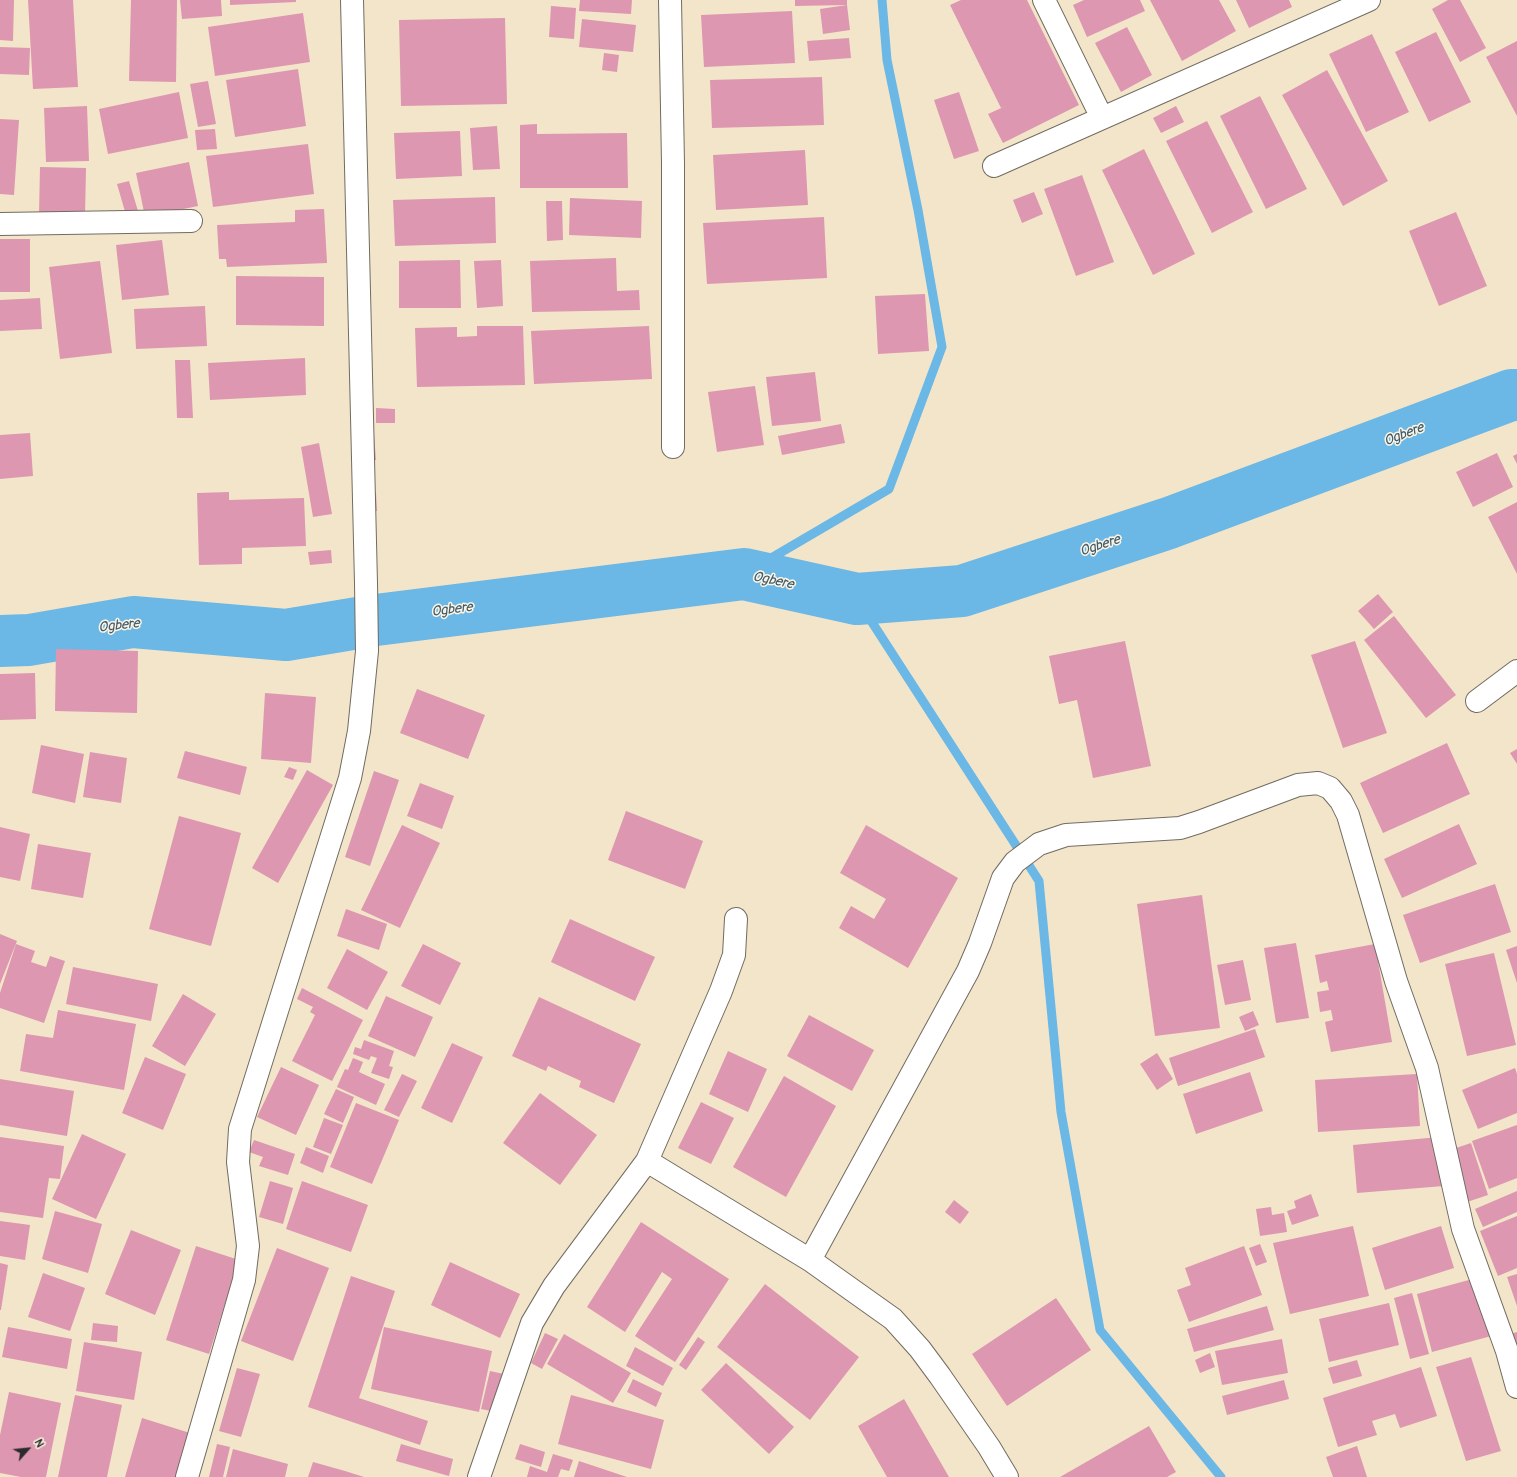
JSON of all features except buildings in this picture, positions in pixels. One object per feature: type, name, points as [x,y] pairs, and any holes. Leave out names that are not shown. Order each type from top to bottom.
[{"type":"street","points":[[187,1477],[244,1280],[248,1246],[238,1162],[240,1129],[350,778],[359,731],[367,651],[352,0]]},
{"type":"street","points":[[670,0],[673,163],[673,447]]},
{"type":"street","points":[[1044,0],[1102,118]]},
{"type":"street","points":[[994,166],[1369,0]]},
{"type":"street","points":[[0,224],[191,221]]},
{"type":"street","points":[[1477,701],[1517,671]]},
{"type":"street","points":[[810,1260],[968,971],[980,944],[1003,878],[1015,862],[1038,844],[1066,835],[1180,828],[1200,822],[1298,785],[1318,782],[1330,788],[1348,815],[1396,981],[1427,1068],[1463,1229],[1507,1351],[1517,1388]]},
{"type":"street","points":[[479,1477],[532,1323],[554,1286],[647,1161],[721,991],[734,955],[736,919]]},
{"type":"street","points":[[647,1161],[810,1260],[893,1319],[920,1349],[985,1441],[1007,1477]]},
{"type":"waterway","points":[[744,574],[889,489],[942,347],[918,210],[887,60],[882,0]]},
{"type":"waterway","name":"Ogbere","points":[[0,641],[29,640],[133,622],[286,635],[376,620],[744,574],[857,599],[962,591],[1169,523],[1511,395],[1517,395]]},
{"type":"waterway","points":[[857,599],[1039,881],[1061,1112],[1100,1330],[1221,1477]]}]
